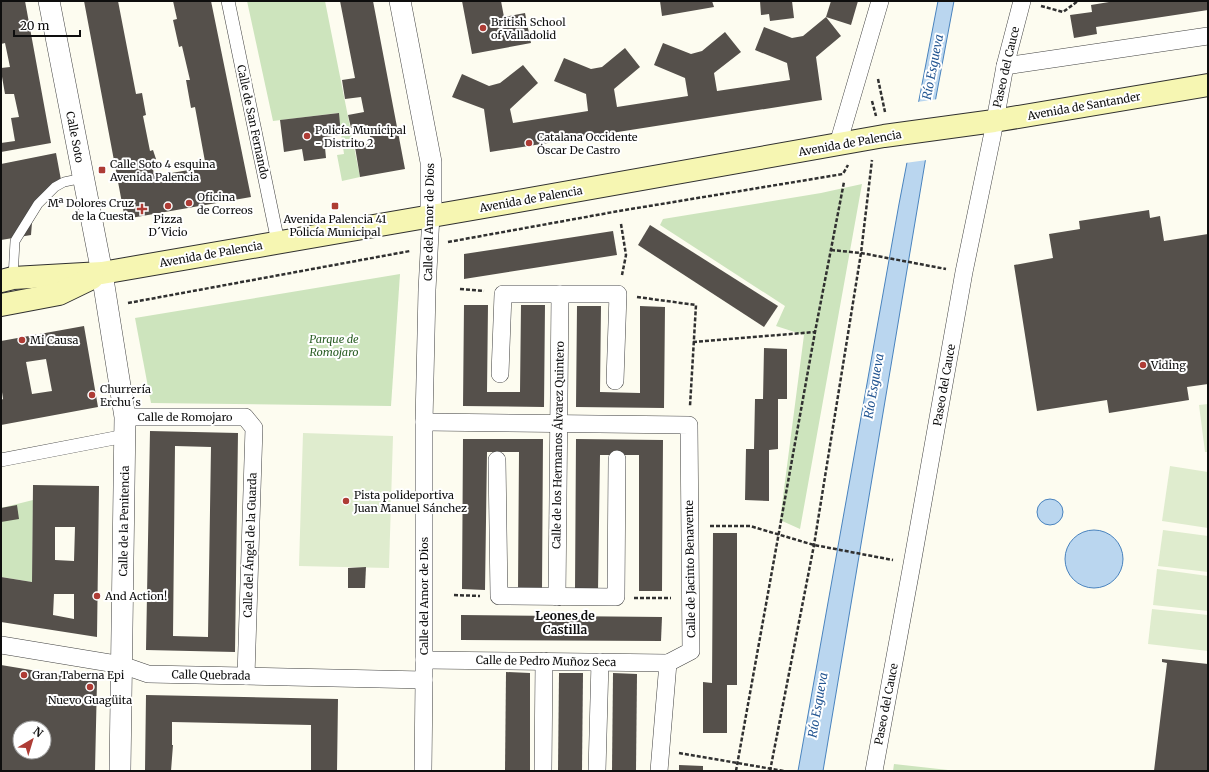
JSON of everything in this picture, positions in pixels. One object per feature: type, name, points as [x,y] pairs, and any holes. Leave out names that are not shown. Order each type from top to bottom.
[{"type":"main road","name":"Avenida de Santander","points":[[959,126],[1208,85]]},
{"type":"main road","name":"Avenida de Palencia","points":[[7,279],[102,273],[884,136],[959,126]]},
{"type":"main road","name":"Avenida de Palencia","points":[[1,305],[59,294],[102,273]]},
{"type":"street","name":"Calle Soto","points":[[49,1],[102,273]]},
{"type":"street","name":"Calle de San Fernando","points":[[228,1],[278,242]]},
{"type":"street","name":"Calle del Amor de Dios","points":[[400,1],[431,162],[431,215],[427,290],[424,422],[424,680],[422,771]]},
{"type":"street","points":[[838,144],[880,1]]},
{"type":"street","name":"Paseo del Cauce","points":[[874,771],[964,272],[1005,66],[1022,1]]},
{"type":"street","points":[[1005,66],[1208,36]]},
{"type":"street","name":"Calle de la Penitencia","points":[[102,273],[125,427],[120,771]]},
{"type":"street","points":[[500,374],[503,294],[618,294],[615,381]]},
{"type":"street","name":"Calle de los Hermanos Álvarez Quintero","points":[[557,597],[560,294]]},
{"type":"street","name":"Calle de Romojaro","points":[[125,427],[245,417]]},
{"type":"street","name":"Calle del Ángel de la Guarda","points":[[245,417],[254,428],[246,676]]},
{"type":"street","points":[[424,422],[689,425]]},
{"type":"street","name":"Calle de Jacinto Benavente","points":[[668,662],[691,651],[689,425]]},
{"type":"street","points":[[1,460],[125,427]]},
{"type":"street","points":[[498,460],[499,596],[616,597],[617,459]]},
{"type":"street","name":"Calle Quebrada","points":[[1,645],[122,665],[148,674],[424,680]]},
{"type":"street","name":"Calle de Pedro Muñoz Seca","points":[[424,660],[668,662]]},
{"type":"street","points":[[543,771],[544,661]]},
{"type":"street","points":[[597,771],[600,662]]},
{"type":"street","points":[[659,771],[668,662]]},
{"type":"lane","points":[[7,279],[15,241],[38,204],[55,187],[64,182],[83,178]]},
{"type":"path","points":[[1022,1],[1063,12],[1078,1]]},
{"type":"path","points":[[771,770],[814,545],[861,253],[873,155]]},
{"type":"path","name":"Avenida de Palencia","points":[[444,243],[619,211],[843,174],[848,164]]},
{"type":"path","points":[[736,771],[815,332],[844,182]]},
{"type":"path","points":[[621,224],[626,255],[618,294],[696,304],[689,425]]},
{"type":"path","points":[[831,250],[861,253],[964,272]]},
{"type":"path","points":[[126,303],[410,251]]},
{"type":"path","points":[[460,289],[503,294]]},
{"type":"path","points":[[693,342],[815,332]]},
{"type":"path","points":[[690,526],[750,526],[814,545],[912,564]]},
{"type":"path","points":[[454,595],[499,596]]},
{"type":"path","points":[[616,597],[690,598]]},
{"type":"path","points":[[661,750],[771,770],[784,771]]},
{"type":"green space","points":[[247,1],[325,1],[360,177],[342,181],[337,155],[344,154],[338,113],[273,121]]},
{"type":"green space","points":[[862,184],[800,529],[780,520],[804,335],[776,326],[785,306],[660,225],[663,219],[821,193]]},
{"type":"green space","name":"Parque de Romojaro","points":[[400,274],[391,406],[151,403],[135,318]]},
{"type":"green space","points":[[1208,404],[1208,452],[1205,452],[1199,405]]},
{"type":"green space","name":"Pista polideportiva Juan Manuel Sánchez","points":[[303,433],[393,436],[389,568],[299,566]]},
{"type":"green space","points":[[1170,466],[1208,472],[1208,528],[1162,521]]},
{"type":"green space","points":[[33,500],[32,582],[1,577],[1,508]]},
{"type":"green space","points":[[1163,530],[1208,536],[1208,572],[1158,566]]},
{"type":"green space","points":[[1157,569],[1208,576],[1208,611],[1153,605]]},
{"type":"green space","points":[[1152,609],[1208,615],[1208,651],[1148,644]]},
{"type":"green space","points":[[894,764],[957,771],[893,771]]},
{"type":"water","name":"Río Esgueva","points":[[938,1],[954,1],[936,97],[823,771],[798,771],[899,204]]},
{"type":"water","points":[[1050,499],[1059,503],[1063,512],[1059,521],[1050,525],[1041,521],[1037,512],[1041,503]]},
{"type":"water","points":[[1094,530],[1110,535],[1118,543],[1123,559],[1118,575],[1110,583],[1094,588],[1078,583],[1070,575],[1065,559],[1070,543],[1078,535]]},
{"type":"pier","points":[[938,99],[927,160],[905,163],[917,102]]},
{"type":"building","points":[[1,1],[25,1],[51,143],[1,152],[1,143],[15,141],[11,118],[19,117],[14,94],[5,94],[1,71],[1,68],[10,67],[5,43],[1,44]]},
{"type":"building","points":[[84,1],[118,1],[136,94],[142,93],[146,115],[143,116],[150,151],[153,150],[156,159],[152,161],[154,176],[206,167],[195,107],[191,108],[186,80],[190,80],[182,46],[179,47],[173,20],[177,19],[173,1],[211,1],[251,197],[125,219]]},
{"type":"building","points":[[340,1],[373,1],[405,169],[360,177],[355,147],[371,143],[368,125],[351,128],[348,115],[364,112],[361,97],[345,99],[342,80],[355,78]]},
{"type":"building","points":[[462,1],[501,1],[504,17],[525,13],[531,43],[472,54]]},
{"type":"building","points":[[660,1],[712,1],[714,7],[662,16]]},
{"type":"building","points":[[760,1],[792,1],[794,18],[770,21],[769,14],[761,15]]},
{"type":"building","points":[[831,1],[858,1],[851,25],[826,17]]},
{"type":"building","points":[[1115,1],[1208,1],[1208,10],[1096,27],[1097,34],[1074,38],[1070,15],[1092,12],[1091,5]]},
{"type":"building","points":[[826,17],[841,36],[816,57],[822,100],[490,152],[484,109],[452,97],[462,74],[489,86],[500,83],[523,65],[538,83],[510,109],[513,123],[588,111],[586,94],[554,81],[564,58],[591,69],[602,67],[625,48],[640,67],[614,89],[617,107],[688,96],[685,78],[654,65],[663,43],[691,54],[702,51],[725,32],[741,52],[714,73],[717,91],[790,80],[787,63],[755,50],[764,27],[792,38],[803,36]]},
{"type":"building","name":"Policía Municipal - Distrito 2","points":[[339,113],[341,135],[324,137],[326,158],[304,161],[302,149],[284,152],[280,120]]},
{"type":"building","points":[[56,153],[61,180],[33,210],[31,235],[1,240],[1,164]]},
{"type":"building","points":[[1149,210],[1150,218],[1160,216],[1164,241],[1208,234],[1208,384],[1187,387],[1189,400],[1109,413],[1107,400],[1037,411],[1014,265],[1053,258],[1049,234],[1080,229],[1079,221]]},
{"type":"building","points":[[650,225],[778,306],[764,327],[638,245]]},
{"type":"building","points":[[613,231],[617,255],[464,279],[464,254]]},
{"type":"building","points":[[464,305],[488,305],[487,392],[520,392],[521,305],[545,305],[544,407],[463,406]]},
{"type":"building","points":[[577,306],[601,306],[600,392],[640,393],[640,306],[665,307],[664,408],[576,407]]},
{"type":"building","points":[[84,326],[98,407],[1,425],[1,400],[3,399],[1,385],[1,341]],"holes":[[[46,359],[52,391],[32,394],[26,362]]]},
{"type":"building","points":[[764,348],[787,349],[787,399],[778,399],[778,449],[769,450],[769,501],[745,500],[746,449],[754,449],[755,399],[763,399]]},
{"type":"building","points":[[150,431],[238,433],[235,652],[146,650]],"holes":[[[175,446],[211,447],[208,637],[173,636]]]},
{"type":"building","points":[[463,439],[543,439],[542,590],[518,590],[519,452],[487,452],[485,590],[462,589]]},
{"type":"building","points":[[576,439],[663,440],[662,591],[639,591],[639,455],[600,455],[598,591],[575,590]]},
{"type":"building","points":[[33,485],[99,486],[97,637],[1,622],[1,577],[32,582]],"holes":[[[55,527],[75,527],[74,561],[55,560]],[[54,594],[74,594],[74,619],[53,615]]]},
{"type":"building","points":[[17,505],[19,519],[1,522],[1,508]]},
{"type":"building","points":[[713,533],[737,533],[737,685],[727,685],[727,733],[703,733],[703,682],[712,683]]},
{"type":"building","points":[[366,567],[365,588],[348,588],[348,568]]},
{"type":"building","points":[[461,615],[662,617],[661,641],[461,640]]},
{"type":"building","points":[[1162,659],[1208,664],[1208,771],[1154,771],[1167,663],[1162,662]]},
{"type":"building","points":[[1,665],[97,681],[95,771],[1,771]]},
{"type":"building","points":[[506,672],[530,673],[530,771],[505,771]]},
{"type":"building","points":[[559,673],[583,673],[582,771],[558,771]]},
{"type":"building","points":[[613,673],[637,674],[636,771],[612,771]]},
{"type":"building","points":[[146,695],[338,699],[337,771],[311,771],[311,725],[172,722],[173,745],[171,771],[145,771]]},
{"type":"building","points":[[679,765],[703,766],[703,771],[679,771]]},
{"type":"place","name":"British School of Valladolid","points":[[483,28]]},
{"type":"place","name":"Policía Municipal - Distrito 2","points":[[307,136]]},
{"type":"place","name":"Catalana Occidente Óscar De Castro","points":[[529,143]]},
{"type":"place","name":"Calle Soto 4 esquina Avenida Palencia","points":[[102,170]]},
{"type":"place","name":"Oficina de Correos","points":[[189,203]]},
{"type":"place","name":"Pizza D´Vicio","points":[[168,206]]},
{"type":"place","name":"Avenida Palencia 41 Policía Municipal","points":[[335,206]]},
{"type":"place","name":"Mª Dolores Cruz de la Cuesta","points":[[142,209]]},
{"type":"place","name":"Mi Causa","points":[[22,340]]},
{"type":"place","name":"Viding","points":[[1143,365]]},
{"type":"place","name":"Churrería Erchu´s","points":[[92,395]]},
{"type":"place","name":"Pista polideportiva Juan Manuel Sánchez","points":[[346,501]]},
{"type":"place","name":"And Action!","points":[[97,596]]},
{"type":"place","name":"Gran Taberna Epi","points":[[24,675]]},
{"type":"place","name":"Nuevo Guagüita","points":[[90,687]]},
{"type":"district","name":"Leones de Castilla","points":[[565,623]]}]
